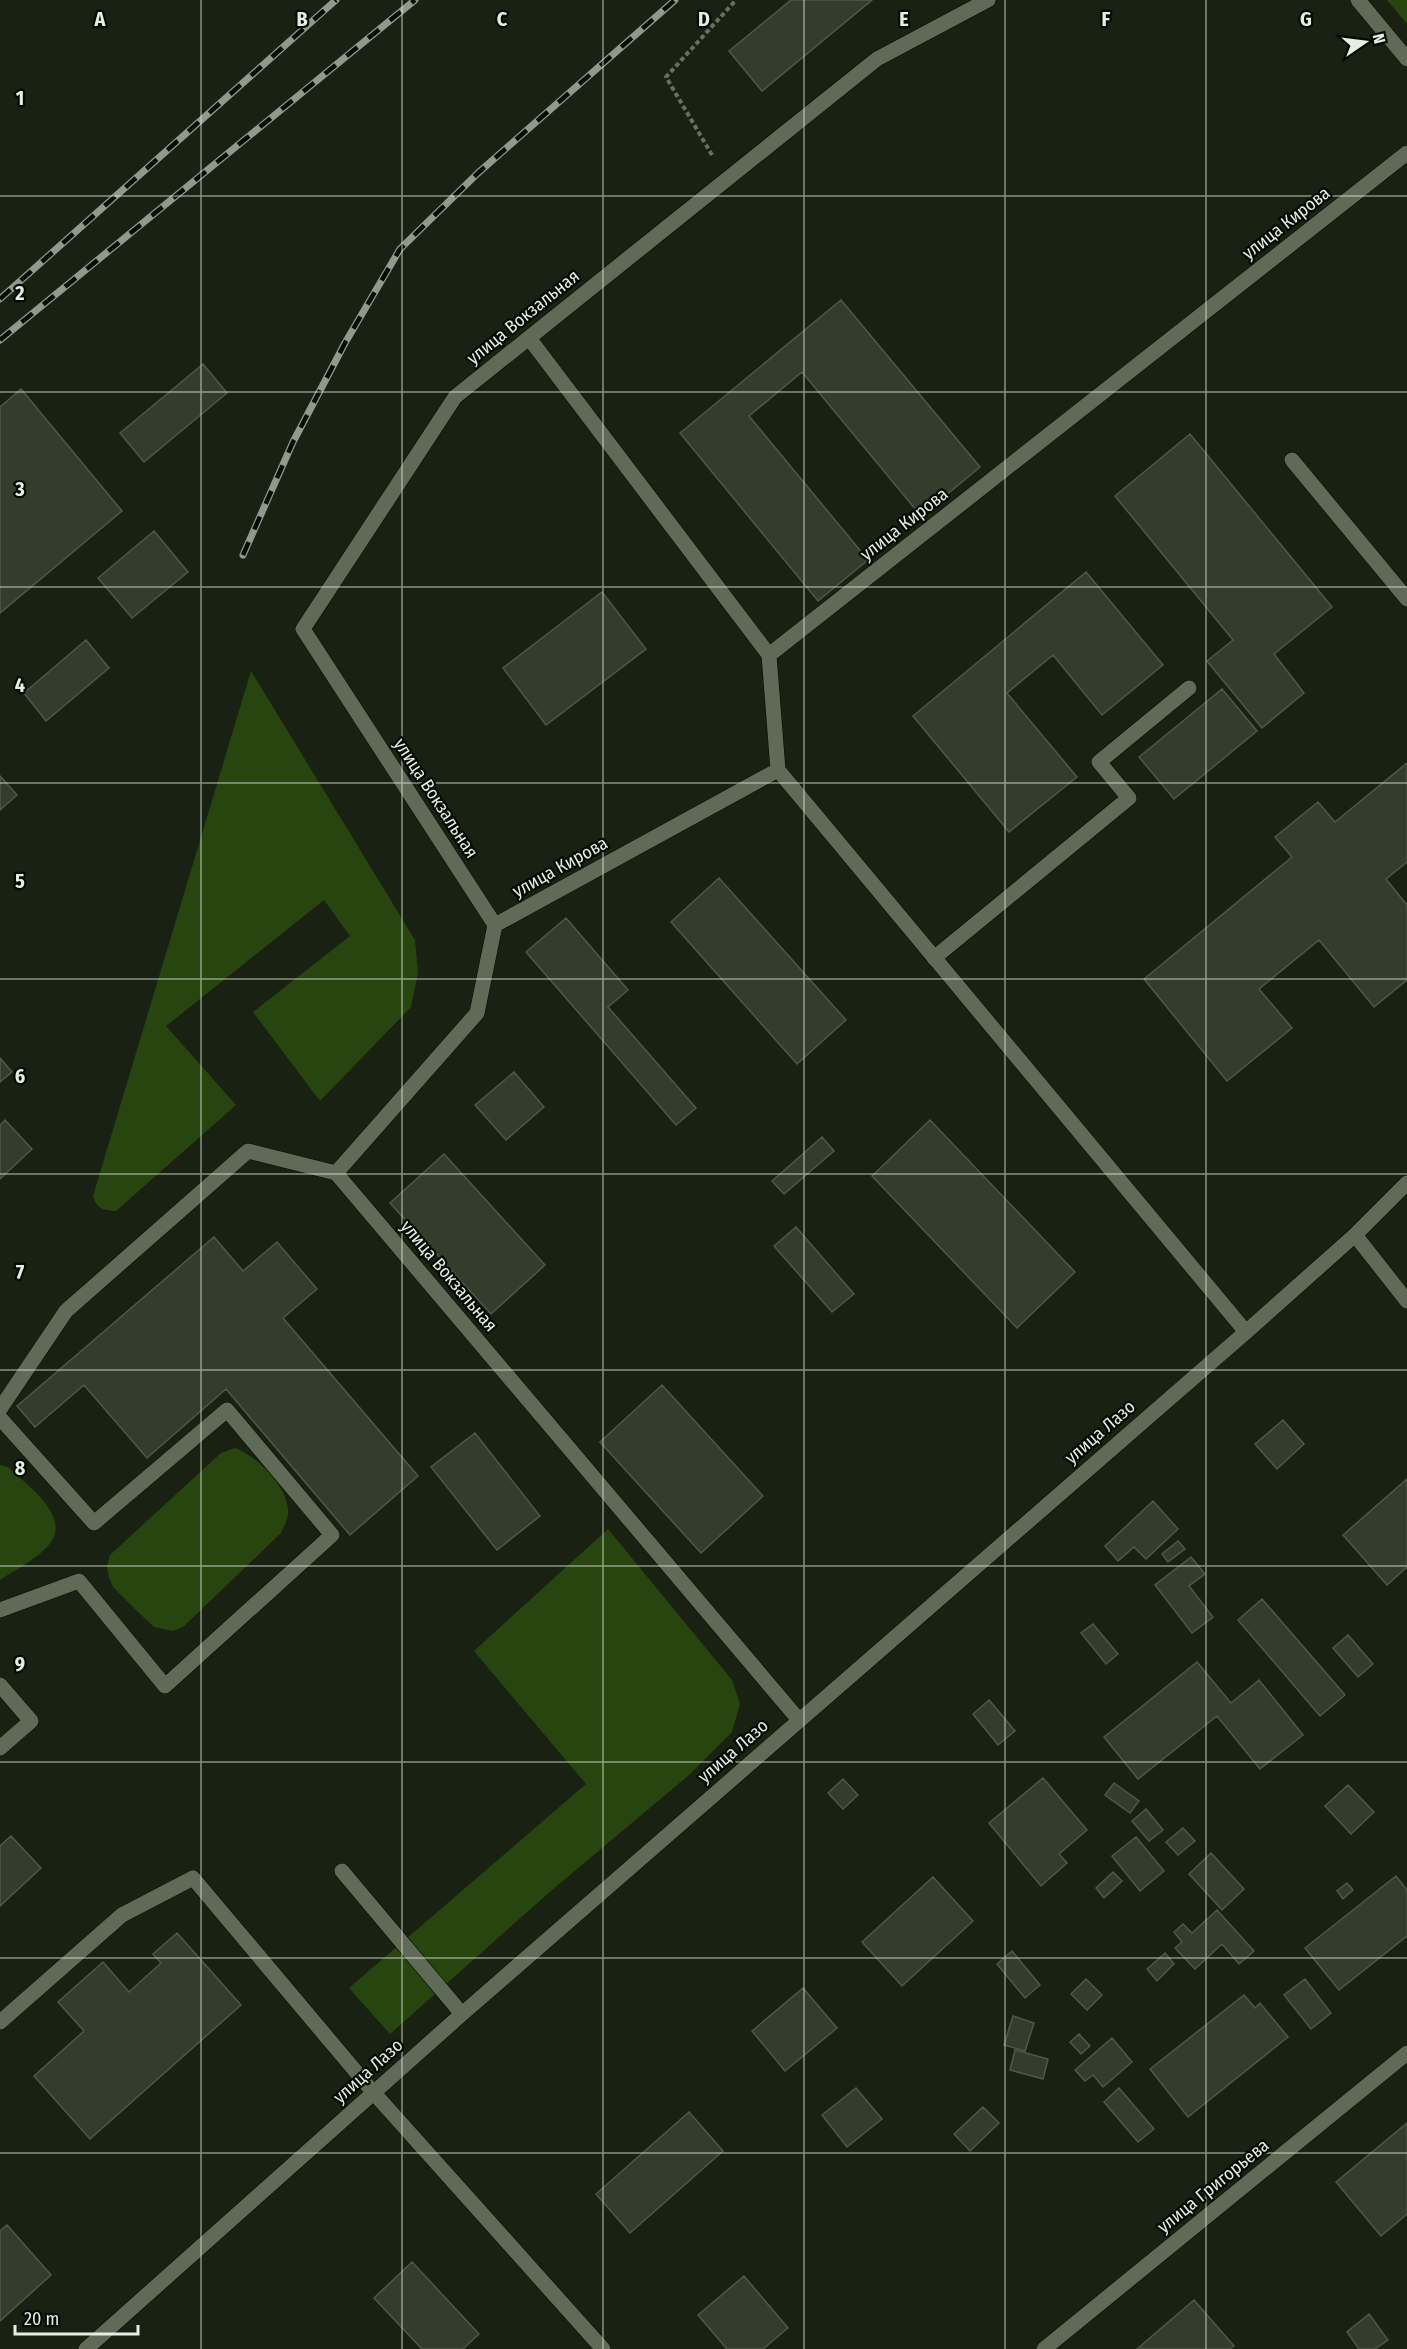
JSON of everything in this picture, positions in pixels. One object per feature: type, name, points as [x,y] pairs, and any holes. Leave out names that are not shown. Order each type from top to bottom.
[{"type":"street","name":"улица Вокзальная","points":[[495,925],[303,629],[455,397],[877,59],[988,0]]},
{"type":"street","points":[[1358,0],[1407,59]]},
{"type":"street","name":"улица Кирова","points":[[769,655],[1407,153]]},
{"type":"street","points":[[529,338],[769,655],[778,770],[1246,1332]]},
{"type":"street","points":[[1292,460],[1407,599]]},
{"type":"street","points":[[934,958],[1129,798],[1099,762],[1189,688]]},
{"type":"street","name":"улица Кирова","points":[[495,925],[778,770]]},
{"type":"street","points":[[0,1409],[66,1311],[248,1151],[336,1173],[477,1013],[495,925]]},
{"type":"street","name":"улица Вокзальная","points":[[336,1173],[799,1720]]},
{"type":"street","name":"улица Лазо","points":[[86,2349],[373,2092],[1246,1332],[1355,1235],[1407,1183]]},
{"type":"street","points":[[1355,1235],[1407,1301]]},
{"type":"street","points":[[0,1418],[94,1523],[226,1410],[332,1534],[165,1686],[79,1581],[0,1610]]},
{"type":"street","points":[[0,1684],[31,1721],[0,1748]]},
{"type":"street","points":[[342,1871],[462,2014]]},
{"type":"street","points":[[0,2022],[122,1915],[193,1878],[373,2092],[603,2349]]},
{"type":"street","name":"улица Григорьева","points":[[1044,2349],[1407,2053]]},
{"type":"path","points":[[727,179],[666,77],[736,0]]},
{"type":"green space","points":[[1387,0],[1407,0],[1407,24]]},
{"type":"green space","points":[[251,671],[415,940],[418,972],[411,1007],[320,1101],[253,1012],[350,936],[324,900],[166,1026],[236,1105],[116,1211],[104,1209],[96,1204],[93,1196]]},
{"type":"green space","points":[[235,1448],[253,1458],[278,1484],[287,1505],[286,1522],[281,1533],[183,1627],[173,1631],[154,1627],[113,1587],[107,1567],[110,1555],[221,1453]]},
{"type":"green space","points":[[0,1465],[8,1467],[37,1493],[46,1504],[56,1526],[54,1537],[46,1548],[0,1580]]},
{"type":"green space","points":[[608,1529],[732,1680],[740,1704],[732,1732],[689,1775],[552,1890],[390,2034],[349,1988],[586,1784],[474,1651]]},
{"type":"building","points":[[791,0],[872,0],[762,91],[729,51]]},
{"type":"building","points":[[841,300],[980,467],[921,516],[802,372],[749,416],[868,560],[818,601],[680,433]]},
{"type":"building","points":[[203,364],[227,393],[144,462],[120,433]]},
{"type":"building","points":[[21,389],[122,511],[0,613],[0,407]]},
{"type":"building","points":[[1190,434],[1332,607],[1274,654],[1304,693],[1262,728],[1207,661],[1233,640],[1115,496]]},
{"type":"building","points":[[154,531],[188,572],[132,618],[98,578]]},
{"type":"building","points":[[1086,572],[1163,665],[1102,715],[1053,655],[1007,693],[1077,777],[1009,832],[913,716]]},
{"type":"building","points":[[602,592],[646,649],[546,725],[503,668]]},
{"type":"building","points":[[86,640],[109,668],[46,721],[24,693]]},
{"type":"building","points":[[1222,689],[1257,731],[1174,799],[1139,757]]},
{"type":"building","points":[[1407,763],[1407,862],[1386,879],[1407,905],[1407,980],[1374,1007],[1319,940],[1259,989],[1292,1028],[1227,1081],[1144,979],[1292,857],[1275,837],[1318,802],[1335,822]]},
{"type":"building","points":[[0,776],[17,795],[0,810]]},
{"type":"building","points":[[719,878],[846,1020],[797,1064],[671,922]]},
{"type":"building","points":[[566,918],[628,990],[608,1007],[696,1108],[676,1125],[526,952]]},
{"type":"building","points":[[0,1058],[12,1072],[0,1082]]},
{"type":"building","points":[[514,1072],[544,1107],[506,1140],[475,1105]]},
{"type":"building","points":[[5,1120],[32,1149],[0,1179],[0,1125]]},
{"type":"building","points":[[930,1120],[1075,1272],[1017,1328],[872,1176]]},
{"type":"building","points":[[822,1137],[834,1151],[784,1194],[772,1181]]},
{"type":"building","points":[[444,1154],[545,1265],[491,1314],[390,1203]]},
{"type":"building","points":[[796,1227],[854,1294],[832,1312],[774,1246]]},
{"type":"building","points":[[214,1237],[243,1271],[277,1242],[317,1289],[283,1318],[418,1476],[350,1535],[226,1389],[147,1458],[84,1385],[35,1427],[17,1406]]},
{"type":"building","points":[[662,1385],[763,1496],[701,1553],[600,1442]]},
{"type":"building","points":[[1283,1420],[1304,1444],[1277,1469],[1255,1444]]},
{"type":"building","points":[[475,1433],[540,1516],[497,1550],[431,1467]]},
{"type":"building","points":[[1407,1479],[1407,1567],[1387,1585],[1343,1535]]},
{"type":"building","points":[[1153,1501],[1178,1529],[1146,1559],[1134,1547],[1118,1561],[1105,1546]]},
{"type":"building","points":[[1178,1541],[1185,1549],[1168,1562],[1162,1554]]},
{"type":"building","points":[[1191,1557],[1205,1574],[1189,1586],[1213,1617],[1192,1633],[1155,1585]]},
{"type":"building","points":[[1262,1599],[1345,1695],[1320,1716],[1238,1620]]},
{"type":"building","points":[[1093,1624],[1118,1654],[1106,1664],[1081,1633]]},
{"type":"building","points":[[1348,1635],[1373,1664],[1358,1677],[1333,1648]]},
{"type":"building","points":[[1197,1662],[1231,1703],[1259,1680],[1303,1735],[1260,1769],[1217,1716],[1138,1779],[1104,1737]]},
{"type":"building","points":[[989,1700],[1015,1731],[998,1745],[973,1714]]},
{"type":"building","points":[[1043,1778],[1087,1830],[1059,1854],[1067,1863],[1041,1886],[989,1823]]},
{"type":"building","points":[[843,1779],[858,1795],[843,1809],[828,1793]]},
{"type":"building","points":[[1114,1783],[1139,1801],[1130,1813],[1105,1795]]},
{"type":"building","points":[[1348,1785],[1374,1812],[1351,1834],[1325,1806]]},
{"type":"building","points":[[1146,1809],[1163,1830],[1149,1841],[1132,1821]]},
{"type":"building","points":[[1183,1828],[1195,1841],[1178,1855],[1166,1842]]},
{"type":"building","points":[[11,1836],[41,1868],[0,1906],[0,1846]]},
{"type":"building","points":[[1136,1837],[1164,1871],[1140,1891],[1112,1856]]},
{"type":"building","points":[[1211,1853],[1244,1889],[1222,1910],[1189,1874]]},
{"type":"building","points":[[1113,1872],[1122,1881],[1104,1898],[1096,1888]]},
{"type":"building","points":[[1396,1876],[1407,1890],[1407,1936],[1339,1990],[1305,1948]]},
{"type":"building","points":[[933,1877],[973,1921],[902,1986],[862,1942]]},
{"type":"building","points":[[1347,1883],[1353,1890],[1343,1899],[1337,1891]]},
{"type":"building","points":[[1217,1910],[1254,1951],[1239,1964],[1222,1944],[1195,1969],[1175,1948],[1182,1942],[1174,1932],[1183,1924],[1192,1933]]},
{"type":"building","points":[[177,1933],[241,2005],[90,2139],[34,2076],[84,2031],[58,2002],[103,1962],[129,1992],[161,1963],[153,1954]]},
{"type":"building","points":[[1012,1951],[1040,1985],[1025,1998],[997,1964]]},
{"type":"building","points":[[1165,1953],[1174,1964],[1157,1981],[1147,1969]]},
{"type":"building","points":[[1086,1979],[1102,1995],[1087,2010],[1071,1994]]},
{"type":"building","points":[[1305,1979],[1331,2013],[1311,2029],[1284,1995]]},
{"type":"building","points":[[803,1988],[837,2028],[785,2071],[752,2031]]},
{"type":"building","points":[[1244,1995],[1255,2008],[1260,2003],[1288,2037],[1188,2117],[1150,2069]]},
{"type":"building","points":[[1013,2016],[1034,2023],[1025,2051],[1004,2045]]},
{"type":"building","points":[[1079,2034],[1090,2046],[1081,2054],[1070,2042]]},
{"type":"building","points":[[1112,2038],[1132,2062],[1103,2087],[1093,2075],[1085,2081],[1075,2070]]},
{"type":"building","points":[[1015,2050],[1048,2059],[1043,2079],[1010,2070]]},
{"type":"building","points":[[856,2088],[882,2119],[847,2147],[822,2115]]},
{"type":"building","points":[[1119,2088],[1154,2129],[1138,2142],[1104,2102]]},
{"type":"building","points":[[983,2107],[999,2123],[970,2151],[954,2134]]},
{"type":"building","points":[[689,2112],[723,2151],[630,2233],[596,2194]]},
{"type":"building","points":[[1407,2123],[1407,2214],[1381,2236],[1336,2182]]},
{"type":"building","points":[[7,2225],[51,2275],[0,2321],[0,2231]]},
{"type":"building","points":[[412,2262],[479,2334],[463,2349],[422,2349],[374,2298]]},
{"type":"building","points":[[744,2276],[788,2328],[763,2349],[727,2349],[698,2315]]},
{"type":"building","points":[[1194,2300],[1234,2346],[1230,2349],[1137,2349]]},
{"type":"building","points":[[1369,2314],[1388,2340],[1375,2349],[1359,2349],[1347,2332]]},
{"type":"railway","points":[[0,299],[336,0]]},
{"type":"railway","points":[[0,340],[415,0]]},
{"type":"railway","points":[[243,555],[293,442],[345,343],[400,249],[478,173],[675,0]]}]
